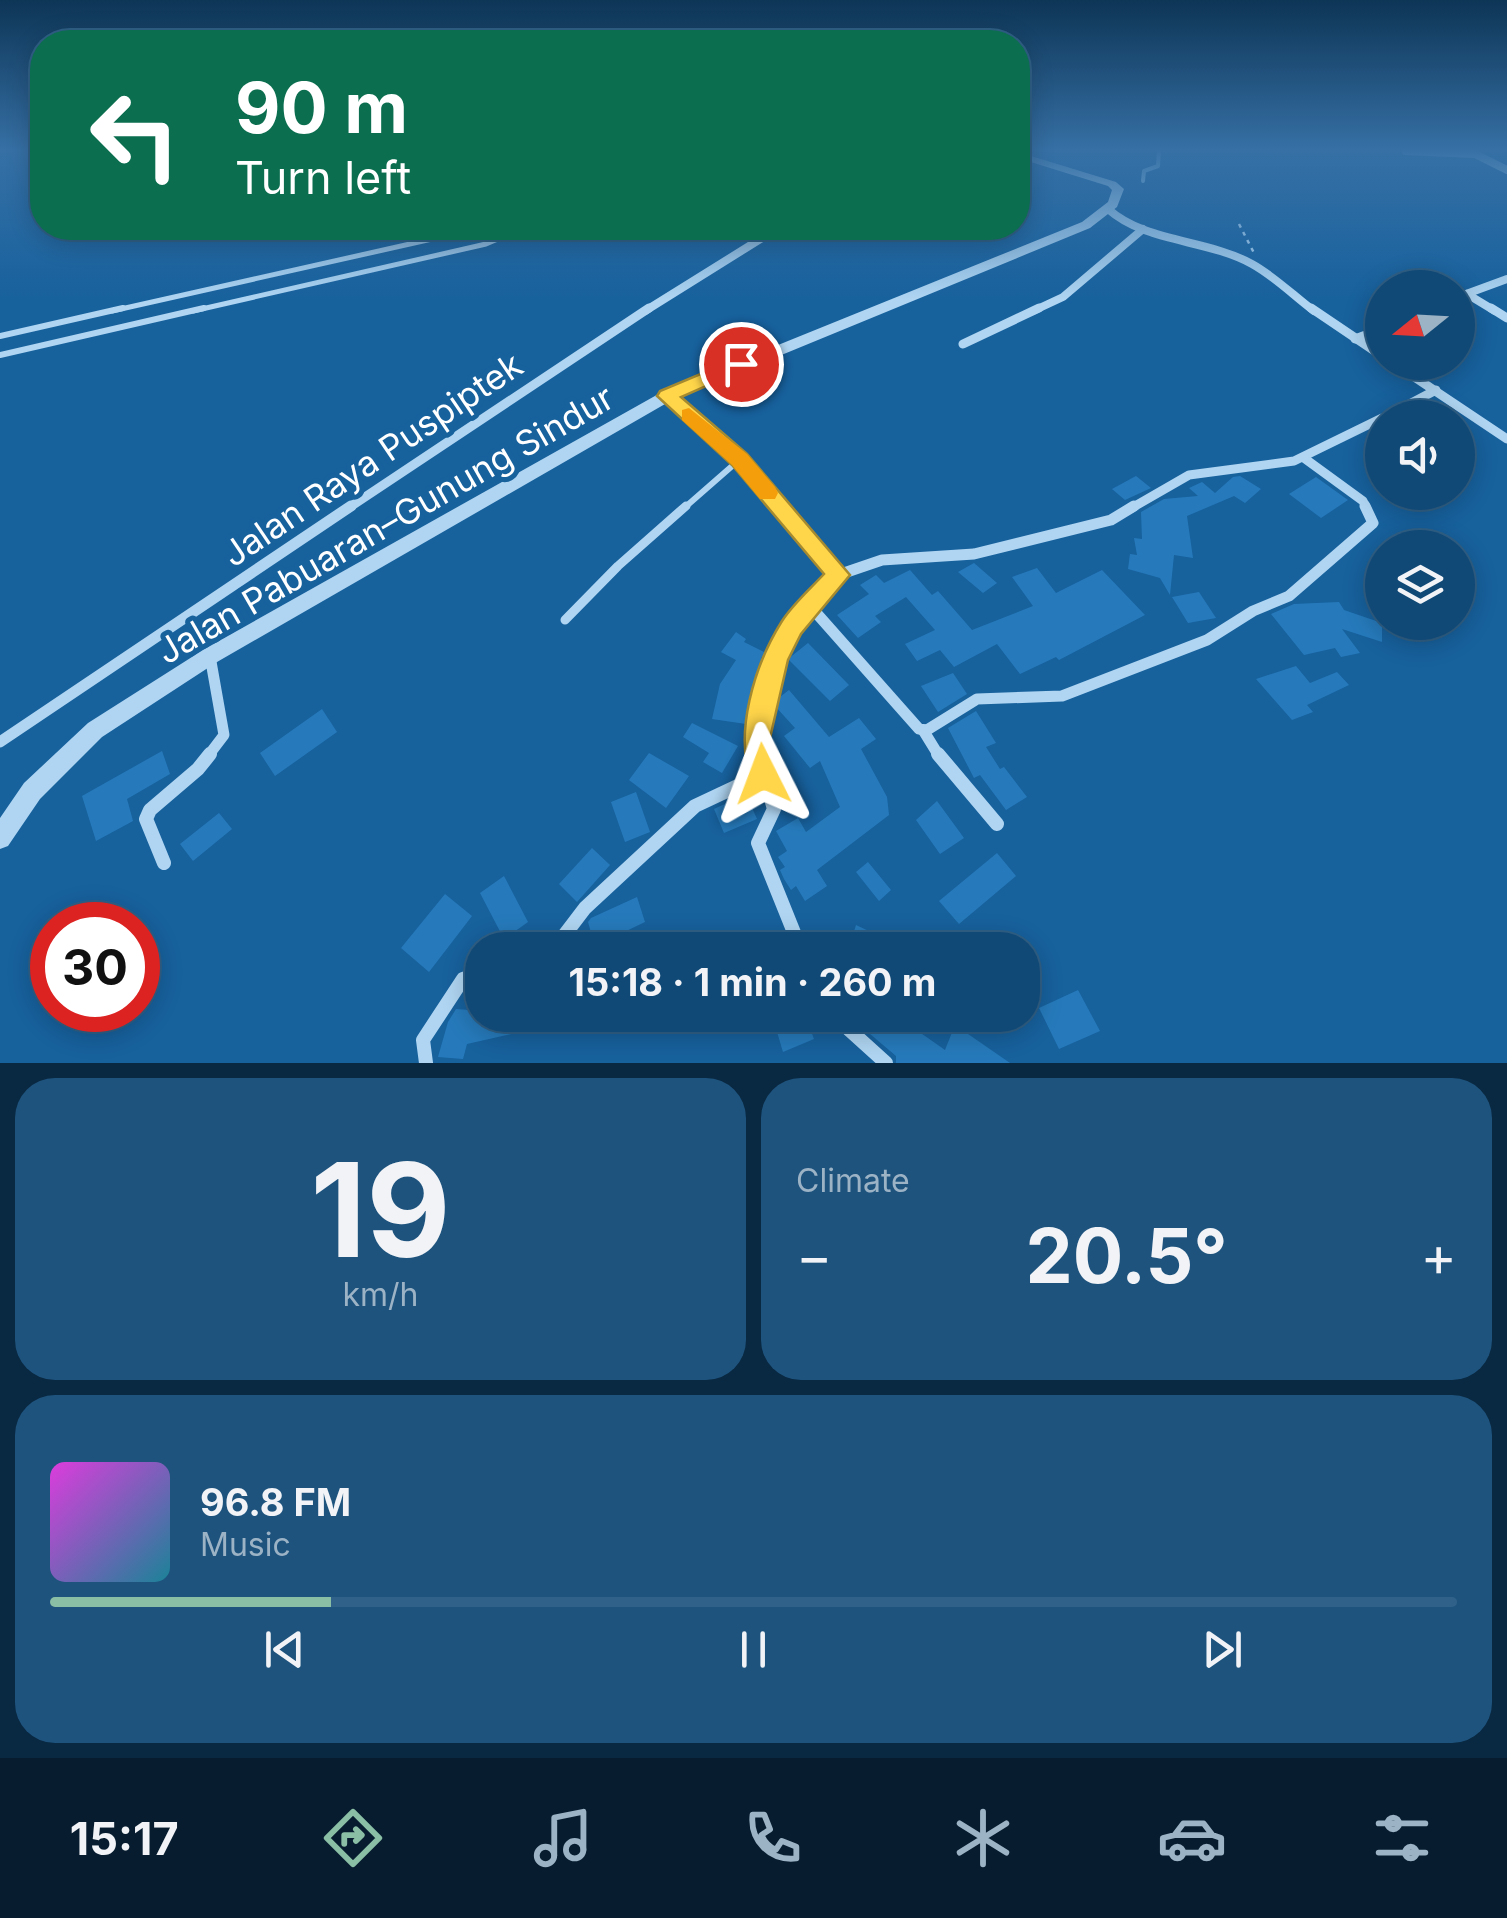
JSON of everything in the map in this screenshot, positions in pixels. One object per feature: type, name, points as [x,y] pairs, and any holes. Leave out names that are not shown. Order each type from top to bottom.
[{"type":"street","points":[[1112,201],[1108,208],[1122,223],[1204,245],[1252,264],[1365,345]]},
{"type":"street","name":"Jalan Pabuaran–Gunung Sindur","points":[[0,838],[32,790],[95,730],[210,656],[667,396],[1086,225],[1108,208]]},
{"type":"street","points":[[963,344],[1063,297],[1142,229]]},
{"type":"street","name":"Jalan Raya Puspiptek","points":[[0,742],[600,339],[759,240]]},
{"type":"street","points":[[1475,291],[1507,279]]},
{"type":"street","points":[[1475,302],[1507,318]]},
{"type":"street","points":[[1355,339],[1365,335]]},
{"type":"street","points":[[1420,380],[1507,439]]},
{"type":"street","points":[[1417,400],[1436,390]]},
{"type":"street","points":[[667,396],[739,460],[838,575]]},
{"type":"street","points":[[794,932],[758,843],[774,810],[756,738],[775,660],[792,626],[838,575],[882,560],[974,554],[1094,524],[1137,508],[1189,475],[1304,458],[1365,427]]},
{"type":"street","points":[[924,730],[977,700],[1062,696],[1208,640],[1253,611],[1289,596],[1373,523],[1364,501],[1304,458]]},
{"type":"street","points":[[811,607],[916,726],[924,730],[944,764],[997,824]]},
{"type":"street","points":[[164,863],[146,819],[150,810],[198,769],[224,735],[210,656]]},
{"type":"street","points":[[567,932],[585,908],[695,806],[763,774]]},
{"type":"street","points":[[426,1063],[423,1040],[465,978]]},
{"type":"street","points":[[851,1032],[886,1063]]},
{"type":"lane","points":[[0,336],[427,240]]},
{"type":"lane","points":[[0,355],[496,240]]},
{"type":"lane","points":[[418,242],[423,258]]},
{"type":"lane","points":[[565,620],[618,566],[739,460]]},
{"type":"path","points":[[1238,224],[1251,240],[1252,264]]},
{"type":"building","points":[[1136,476],[1151,488],[1125,500],[1112,489]]},
{"type":"building","points":[[1240,476],[1261,489],[1245,503],[1234,496],[1187,516],[1193,558],[1174,555],[1170,595],[1160,578],[1128,569],[1130,554],[1137,555],[1134,538],[1142,539],[1141,512],[1164,499],[1198,496],[1189,488],[1202,482],[1215,493],[1233,477]]},
{"type":"building","points":[[1316,477],[1348,500],[1321,518],[1289,494]]},
{"type":"building","points":[[974,563],[997,583],[983,593],[958,572]]},
{"type":"building","points":[[1037,568],[1056,593],[1102,570],[1145,615],[1059,660],[1056,657],[1020,674],[997,644],[954,667],[940,650],[917,661],[905,644],[935,630],[906,597],[875,616],[881,622],[858,638],[837,615],[869,594],[860,585],[876,575],[884,583],[910,570],[932,595],[938,591],[972,630],[1033,606],[1012,577]]},
{"type":"building","points":[[1199,592],[1216,618],[1188,623],[1172,597]]},
{"type":"building","points":[[1339,602],[1344,610],[1365,617],[1365,636],[1342,629],[1360,653],[1341,657],[1335,648],[1304,655],[1271,614],[1294,604]]},
{"type":"building","points":[[736,632],[746,639],[744,642],[766,653],[761,658],[765,662],[754,689],[759,689],[755,708],[749,707],[746,724],[712,719],[720,684],[736,660],[721,652]]},
{"type":"building","points":[[808,643],[849,685],[830,701],[788,659]]},
{"type":"building","points":[[1296,666],[1310,683],[1337,672],[1349,685],[1307,705],[1313,712],[1292,720],[1256,679]]},
{"type":"building","points":[[953,673],[967,694],[938,712],[921,686]]},
{"type":"building","points":[[789,690],[829,737],[859,718],[876,739],[861,749],[887,797],[889,815],[817,870],[827,886],[805,901],[796,886],[791,890],[780,870],[785,867],[778,857],[787,851],[776,831],[798,818],[806,832],[840,807],[820,761],[810,768],[784,736],[795,728],[775,706],[776,700]]},
{"type":"building","points":[[322,709],[337,732],[275,776],[260,753]]},
{"type":"building","points":[[976,711],[996,743],[986,747],[1000,769],[1004,767],[1027,797],[1006,810],[980,775],[974,778],[948,728]]},
{"type":"building","points":[[692,723],[738,746],[722,773],[703,762],[709,753],[683,737]]},
{"type":"building","points":[[162,751],[170,774],[127,799],[133,821],[96,841],[82,796]]},
{"type":"building","points":[[649,753],[689,776],[666,808],[629,780]]},
{"type":"building","points":[[636,792],[650,832],[625,842],[611,802]]},
{"type":"building","points":[[746,794],[757,819],[724,833],[714,809]]},
{"type":"building","points":[[937,801],[964,838],[940,854],[916,820]]},
{"type":"building","points":[[219,813],[232,829],[193,861],[180,844]]},
{"type":"building","points":[[592,848],[610,865],[577,902],[559,884]]},
{"type":"building","points":[[997,853],[1016,876],[959,924],[939,901]]},
{"type":"building","points":[[868,862],[891,890],[879,901],[856,872]]},
{"type":"building","points":[[504,876],[528,922],[514,932],[500,932],[480,893]]},
{"type":"building","points":[[445,894],[472,916],[429,972],[401,948]]},
{"type":"building","points":[[637,897],[645,922],[624,932],[591,932],[591,918]]},
{"type":"building","points":[[1078,990],[1100,1031],[1059,1049],[1040,1008]]},
{"type":"building","points":[[456,1009],[465,1010],[465,1032],[520,1032],[467,1044],[463,1059],[438,1057]]},
{"type":"building","points":[[777,1032],[811,1032],[814,1039],[783,1052]]},
{"type":"building","points":[[868,1032],[919,1032],[945,1050],[952,1032],[965,1032],[1010,1063],[896,1063],[896,1056]]},
{"type":"slow traffic","points":[[689,415],[739,460],[767,493]]},
{"type":"route","points":[[741,364],[667,396],[739,460],[838,575],[792,626],[775,660],[756,738],[763,774]]}]
